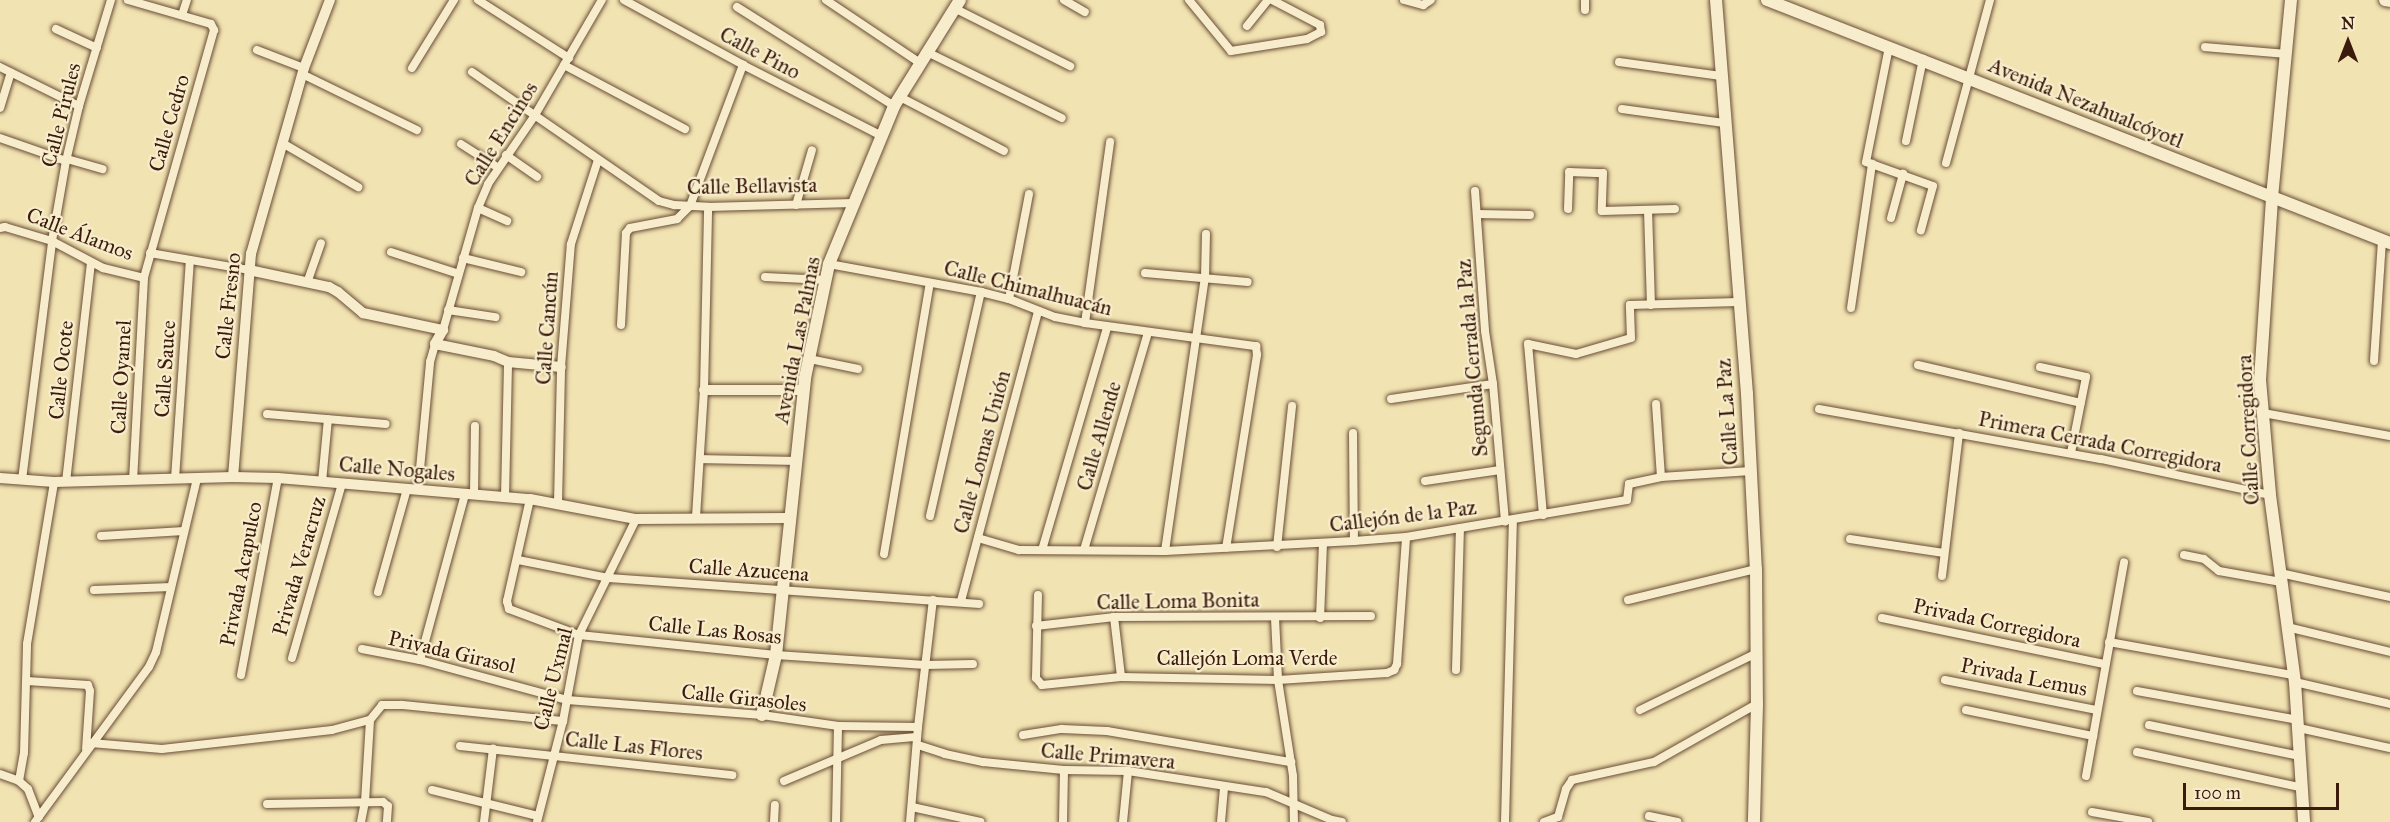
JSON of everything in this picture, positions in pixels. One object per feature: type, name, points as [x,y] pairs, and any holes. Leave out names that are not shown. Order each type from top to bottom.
[{"type":"main road","name":"Calle La Paz","points":[[1716,0],[1751,471],[1756,569],[1757,704],[1754,822]]},
{"type":"main road","name":"Avenida Nezahualcóyotl","points":[[1767,0],[1968,76],[2272,199],[2386,241]]},
{"type":"main road","name":"Calle Corregidora","points":[[2291,0],[2272,199],[2260,380],[2270,495],[2294,678],[2304,822]]},
{"type":"main road","points":[[2385,0],[2390,2]]},
{"type":"main road","name":"Avenida Las Palmas","points":[[762,716],[776,655],[794,461],[804,390],[829,264],[880,135],[897,101],[957,4]]},
{"type":"street","name":"Calle Pirules","points":[[22,480],[52,241],[67,160],[79,106],[111,0]]},
{"type":"street","points":[[129,0],[182,15],[187,0]]},
{"type":"street","name":"Calle Fresno","points":[[233,477],[249,270],[303,71],[330,0]]},
{"type":"street","points":[[412,68],[453,0]]},
{"type":"street","points":[[478,0],[567,62],[685,129]]},
{"type":"street","name":"Calle Encinos","points":[[443,330],[478,208],[497,167],[535,115],[602,0]]},
{"type":"street","name":"Calle Pino","points":[[624,0],[743,65],[880,135]]},
{"type":"street","points":[[826,0],[924,57],[1062,118]]},
{"type":"street","points":[[1064,0],[1085,12]]},
{"type":"street","points":[[1189,0],[1231,51],[1307,39],[1321,32],[1320,26],[1270,0],[1246,26]]},
{"type":"street","points":[[1404,0],[1429,2]]},
{"type":"street","points":[[1585,0],[1585,10]]},
{"type":"street","points":[[1946,163],[1990,0]]},
{"type":"street","points":[[957,4],[1070,66]]},
{"type":"street","points":[[737,7],[897,101],[1004,151]]},
{"type":"street","name":"Calle Cedro","points":[[144,278],[214,30],[211,24],[182,15]]},
{"type":"street","points":[[56,29],[98,48]]},
{"type":"street","points":[[1889,47],[1866,162],[1933,186],[1921,230]]},
{"type":"street","points":[[2205,47],[2286,54]]},
{"type":"street","points":[[257,50],[417,130]]},
{"type":"street","points":[[1906,141],[1923,59]]},
{"type":"street","points":[[1620,62],[1721,75]]},
{"type":"street","points":[[621,325],[627,230],[677,219],[690,206],[743,65]]},
{"type":"street","points":[[0,67],[79,106]]},
{"type":"street","points":[[472,72],[535,115]]},
{"type":"street","points":[[0,108],[11,73]]},
{"type":"street","points":[[1622,109],[1724,123]]},
{"type":"street","name":"Calle Bellavista","points":[[535,115],[659,201],[708,207],[853,202]]},
{"type":"street","points":[[0,138],[103,169]]},
{"type":"street","points":[[1085,323],[1110,142]]},
{"type":"street","points":[[284,144],[358,187]]},
{"type":"street","points":[[461,144],[497,167]]},
{"type":"street","points":[[796,205],[812,150]]},
{"type":"street","points":[[506,155],[537,177]]},
{"type":"street","name":"Calle Cancún","points":[[558,503],[561,367],[571,244],[598,160]]},
{"type":"street","points":[[1851,308],[1872,164]]},
{"type":"street","points":[[1568,209],[1569,172],[1603,173],[1602,211],[1675,209]]},
{"type":"street","points":[[1891,218],[1903,174]]},
{"type":"street","name":"Segunda Cerrada la Paz","points":[[1475,191],[1485,331],[1493,384],[1500,470],[1509,520],[1504,822]]},
{"type":"street","points":[[1009,299],[1029,194]]},
{"type":"street","points":[[696,517],[704,390],[708,207]]},
{"type":"street","points":[[478,208],[507,221]]},
{"type":"street","points":[[1648,210],[1651,305]]},
{"type":"street","points":[[1477,214],[1530,215]]},
{"type":"street","name":"Calle Álamos","points":[[0,228],[52,241],[103,268],[144,278]]},
{"type":"street","points":[[1165,551],[1205,278],[1206,234]]},
{"type":"street","points":[[2374,361],[2386,241]]},
{"type":"street","points":[[307,283],[321,243]]},
{"type":"street","points":[[391,252],[459,274]]},
{"type":"street","name":"Calle Álamos","points":[[150,253],[249,270],[307,283],[338,292],[363,314],[443,330]]},
{"type":"street","points":[[463,258],[522,272]]},
{"type":"street","name":"Calle Sauce","points":[[175,479],[190,261]]},
{"type":"street","name":"Calle Ocote","points":[[66,482],[91,262]]},
{"type":"street","name":"Calle Chimalhuacán","points":[[829,264],[981,292],[1009,299],[1038,311],[1085,323],[1196,336],[1256,346],[1257,354],[1226,548]]},
{"type":"street","points":[[1145,273],[1248,282]]},
{"type":"street","points":[[765,277],[825,280]]},
{"type":"street","name":"Calle Oyamel","points":[[133,479],[144,278]]},
{"type":"street","points":[[884,554],[930,283]]},
{"type":"street","points":[[930,516],[981,292]]},
{"type":"street","points":[[1543,515],[1528,344],[1576,354],[1631,338],[1630,305],[1738,302]]},
{"type":"street","points":[[448,310],[495,317]]},
{"type":"street","name":"Calle Lomas Unión","points":[[961,601],[1038,311]]},
{"type":"street","points":[[1042,550],[1107,327]]},
{"type":"street","points":[[378,592],[412,490],[430,362],[435,344],[443,330]]},
{"type":"street","name":"Calle Allende","points":[[1084,550],[1148,332]]},
{"type":"street","points":[[435,344],[494,356],[508,362],[561,367]]},
{"type":"street","points":[[809,359],[858,369]]},
{"type":"street","points":[[505,497],[508,362]]},
{"type":"street","points":[[1918,364],[2081,403]]},
{"type":"street","points":[[2040,367],[2086,377],[2071,453]]},
{"type":"street","points":[[1391,399],[1493,384]]},
{"type":"street","points":[[704,390],[804,390]]},
{"type":"street","points":[[1656,404],[1661,477]]},
{"type":"street","points":[[1277,547],[1292,406]]},
{"type":"street","name":"Primera Cerrada Corregidora","points":[[1819,409],[2071,453],[2270,495]]},
{"type":"street","points":[[2263,413],[2390,436]]},
{"type":"street","points":[[267,414],[386,424]]},
{"type":"street","points":[[322,482],[328,419]]},
{"type":"street","points":[[420,660],[470,494],[476,426]]},
{"type":"street","points":[[1353,433],[1354,541]]},
{"type":"street","name":"Primera Cerrada Corregidora","points":[[1942,576],[1959,433]]},
{"type":"street","points":[[700,459],[794,461]]},
{"type":"street","points":[[1425,481],[1500,470]]},
{"type":"street","name":"Callejón de la Paz","points":[[978,538],[1020,550],[1165,551],[1277,547],[1406,537],[1627,500],[1629,484],[1661,477],[1751,471]]},
{"type":"street","name":"Calle Nogales","points":[[0,479],[66,482],[233,477],[278,478],[530,499],[636,519],[789,518]]},
{"type":"street","name":"Privada Acapulco","points":[[241,675],[278,478]]},
{"type":"street","points":[[37,820],[148,667],[156,652],[197,479]]},
{"type":"street","points":[[19,781],[24,753],[27,644],[54,482]]},
{"type":"street","name":"Privada Veracruz","points":[[292,658],[342,484]]},
{"type":"street","points":[[518,560],[530,499]]},
{"type":"street","name":"Calle Uxmal","points":[[538,819],[552,756],[563,721],[579,635],[636,519]]},
{"type":"street","points":[[1456,670],[1460,528]]},
{"type":"street","points":[[101,536],[184,531]]},
{"type":"street","name":"Callejón Loma Verde","points":[[1036,626],[1038,684],[1121,677],[1278,680],[1394,670],[1398,664],[1406,537]]},
{"type":"street","points":[[1850,539],[1944,554]]},
{"type":"street","points":[[1320,618],[1323,543]]},
{"type":"street","points":[[2184,555],[2204,559],[2219,571],[2281,577],[2390,597]]},
{"type":"street","name":"Calle Azucena","points":[[518,560],[609,578],[979,604]]},
{"type":"street","name":"Calle Las Rosas","points":[[518,560],[507,606],[579,635],[776,655],[926,665],[973,664]]},
{"type":"street","points":[[2086,776],[2124,562]]},
{"type":"street","points":[[1629,600],[1756,569]]},
{"type":"street","points":[[94,590],[171,587]]},
{"type":"street","points":[[1036,626],[1038,595]]},
{"type":"street","points":[[910,822],[933,600]]},
{"type":"street","name":"Calle Loma Bonita","points":[[1036,626],[1114,617],[1320,618],[1371,616]]},
{"type":"street","points":[[1114,617],[1121,677]]},
{"type":"street","points":[[1275,618],[1278,680],[1293,776],[1294,822]]},
{"type":"street","name":"Privada Corregidora","points":[[1882,618],[2105,664]]},
{"type":"street","points":[[2287,627],[2390,652]]},
{"type":"street","points":[[2109,642],[2294,678],[2390,704]]},
{"type":"street","name":"Privada Girasol","points":[[362,649],[420,660],[567,700]]},
{"type":"street","points":[[1640,710],[1757,653]]},
{"type":"street","name":"Privada Lemus","points":[[1945,680],[2097,710]]},
{"type":"street","points":[[27,681],[88,685],[90,691],[89,746]]},
{"type":"street","points":[[2137,691],[2298,724],[2390,748]]},
{"type":"street","name":"Calle Girasoles","points":[[567,700],[762,716],[918,736]]},
{"type":"street","points":[[1544,822],[1559,820],[1566,789],[1572,780],[1654,762],[1757,704]]},
{"type":"street","points":[[361,822],[366,802],[370,720],[382,705],[563,721]]},
{"type":"street","points":[[1966,710],[2093,736]]},
{"type":"street","points":[[89,746],[162,749],[332,730],[370,720]]},
{"type":"street","points":[[2149,725],[2300,756]]},
{"type":"street","points":[[836,822],[838,726]]},
{"type":"street","points":[[1023,735],[1062,729],[1107,731],[1291,762]]},
{"type":"street","points":[[784,781],[881,740],[918,736]]},
{"type":"street","name":"Calle Primavera","points":[[918,736],[945,754],[983,762],[1064,770],[1128,771],[1266,792],[1294,805],[1342,822]]},
{"type":"street","name":"Calle Las Flores","points":[[460,746],[732,775]]},
{"type":"street","points":[[484,822],[493,749]]},
{"type":"street","points":[[2137,752],[2303,788]]},
{"type":"street","points":[[1063,822],[1064,770]]},
{"type":"street","points":[[1123,822],[1128,771]]},
{"type":"street","points":[[0,774],[19,781],[28,789],[37,820]]},
{"type":"street","points":[[1221,822],[1224,787]]},
{"type":"street","points":[[432,789],[486,801],[538,819]]},
{"type":"street","points":[[267,804],[386,803],[389,809],[387,822]]},
{"type":"street","points":[[774,822],[775,805]]},
{"type":"street","points":[[912,807],[980,822]]},
{"type":"street","points":[[2092,812],[2148,822]]},
{"type":"street","points":[[1649,816],[1677,822]]}]
